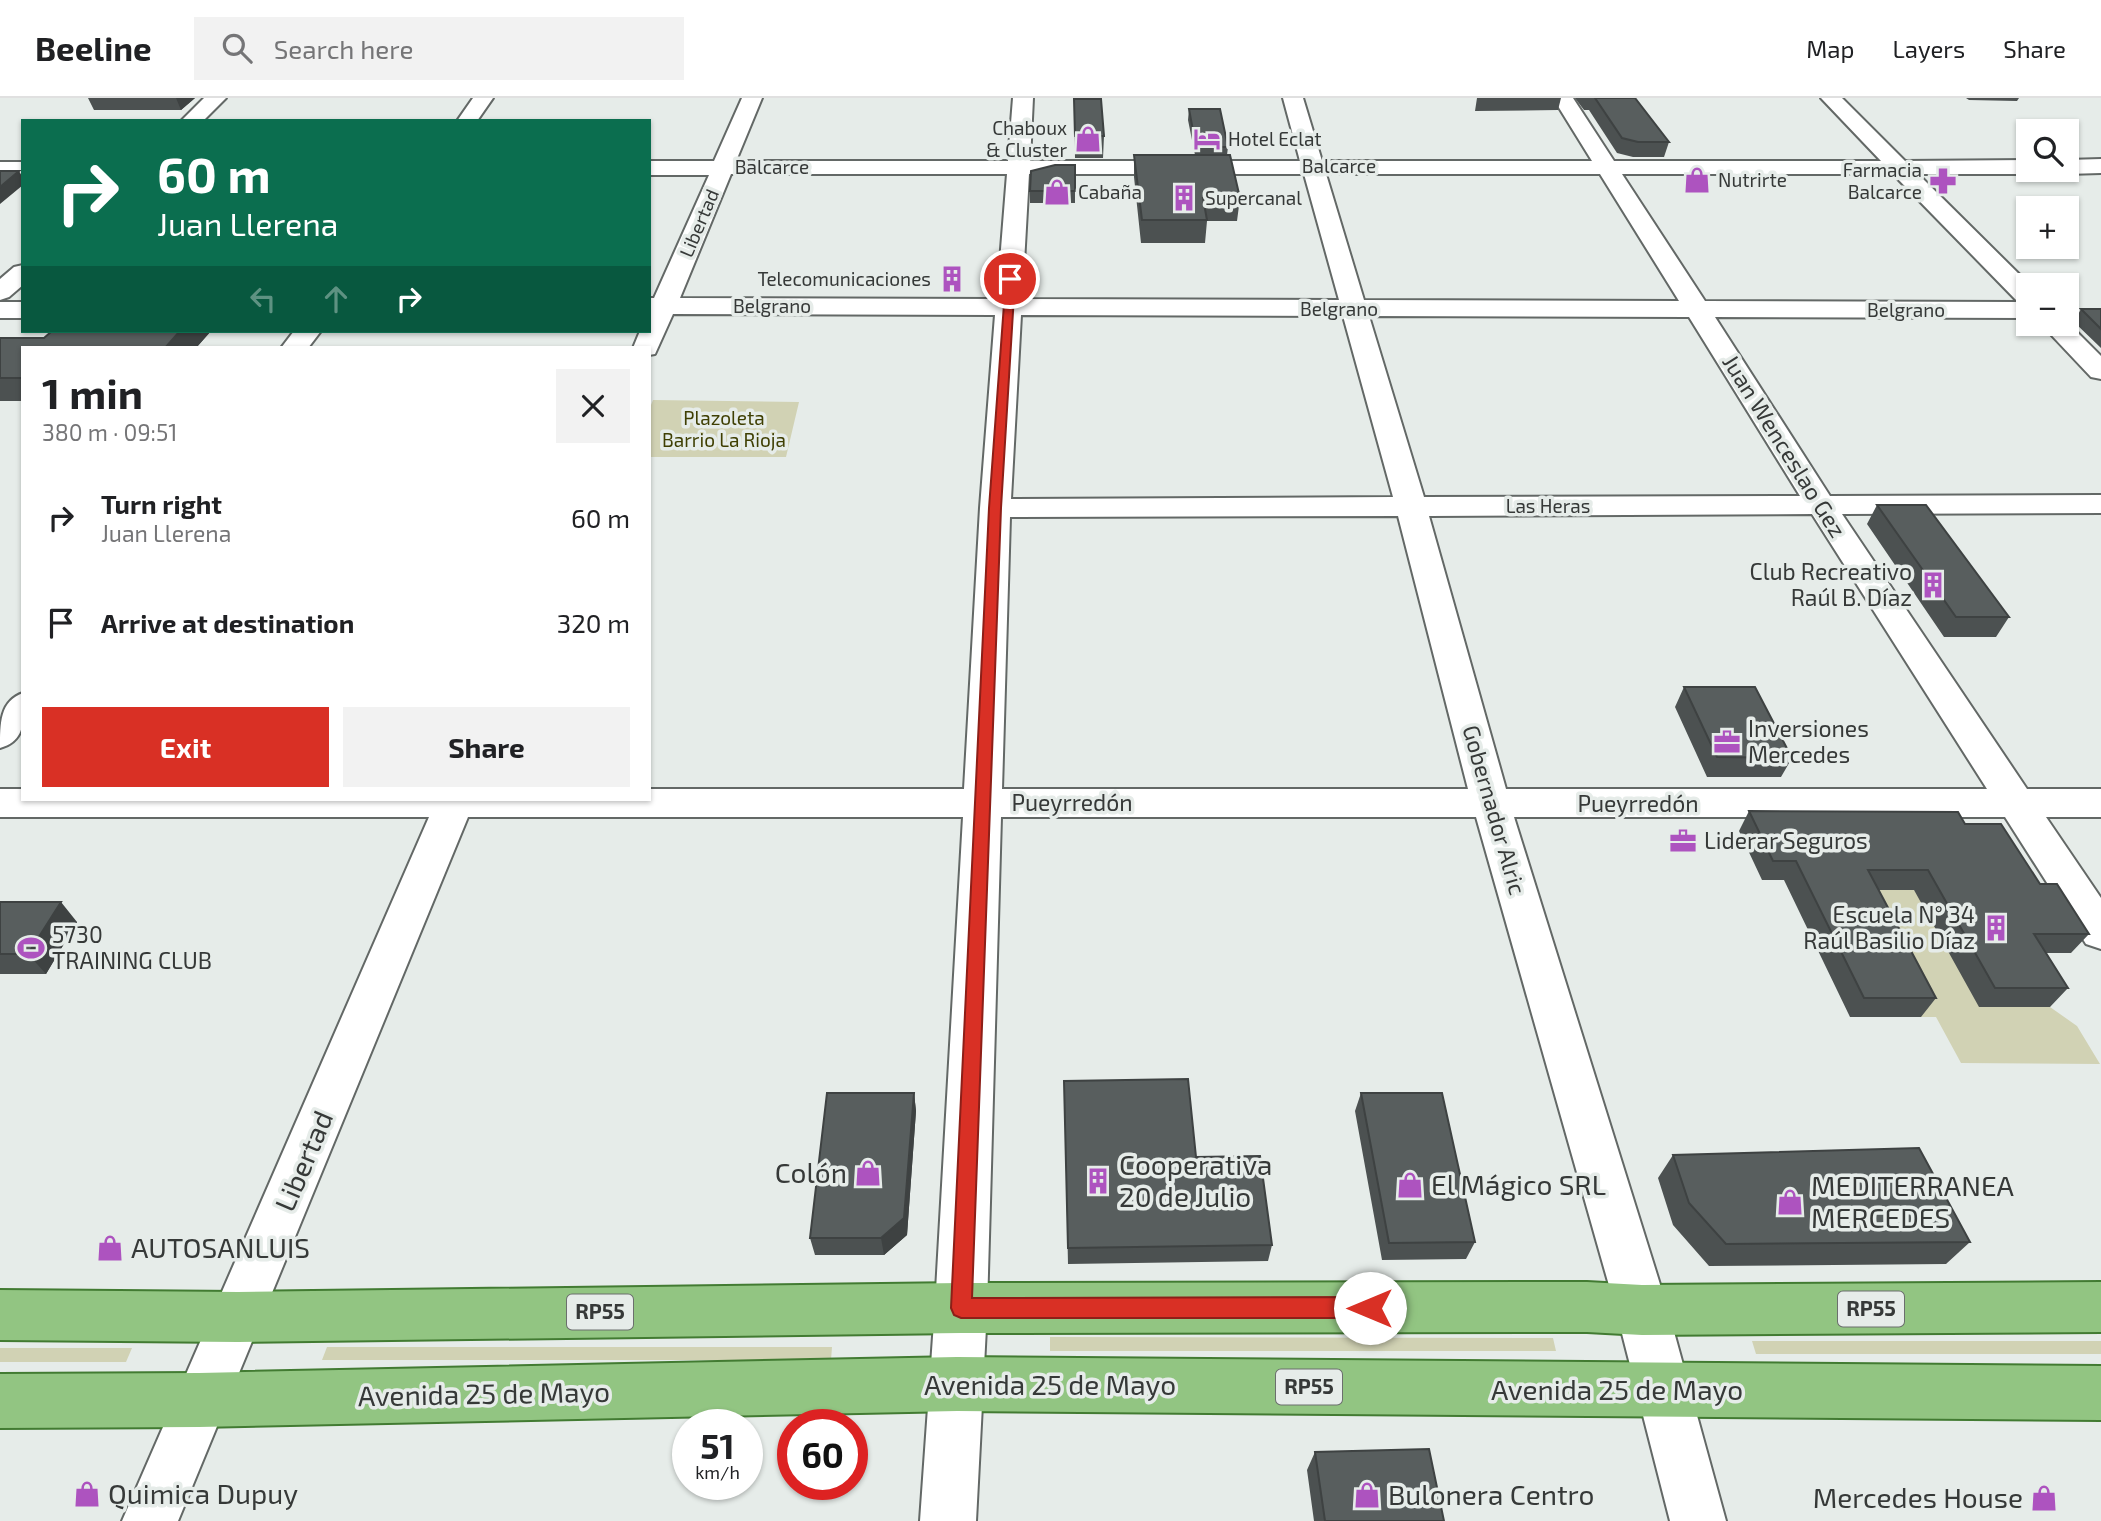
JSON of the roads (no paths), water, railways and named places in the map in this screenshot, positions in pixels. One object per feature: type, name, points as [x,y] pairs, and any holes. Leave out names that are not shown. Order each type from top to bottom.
[{"type":"main road","name":"RP55","points":[[0,1315],[238,1317],[961,1308],[1587,1307],[1642,1310],[2101,1307]]},
{"type":"main road","name":"Avenida 25 de Mayo","points":[[0,1401],[199,1401],[957,1384],[2101,1392]]},
{"type":"street","points":[[193,119],[216,98]]},
{"type":"street","points":[[468,119],[483,98]]},
{"type":"street","name":"Libertad","points":[[651,329],[657,307],[723,167],[752,98]]},
{"type":"street","points":[[948,1521],[961,1308],[995,508],[1023,98]]},
{"type":"street","name":"Gobernador Alric","points":[[1293,98],[1411,506],[1491,804],[1642,1310],[1661,1390],[1698,1521]]},
{"type":"street","name":"Juan Wenceslao Gez","points":[[1563,98],[1821,505],[2101,932]]},
{"type":"street","points":[[1831,98],[2016,286]]},
{"type":"street","name":"Balcarce","points":[[651,168],[1018,165],[2016,167]]},
{"type":"street","points":[[2079,167],[2101,166]]},
{"type":"street","points":[[0,169],[21,169]]},
{"type":"street","points":[[0,292],[21,274]]},
{"type":"street","name":"Belgrano","points":[[657,307],[1008,305],[1354,309],[2016,310]]},
{"type":"street","points":[[0,310],[21,310]]},
{"type":"street","points":[[2066,336],[2101,371]]},
{"type":"street","name":"Las Heras","points":[[995,508],[2101,504]]},
{"type":"street","points":[[0,735],[21,708]]},
{"type":"street","name":"Libertad","points":[[150,1521],[456,801]]},
{"type":"street","name":"Pueyrredón","points":[[0,803],[2101,803]]},
{"type":"place","name":"Chaboux & Cluster","points":[[1088,139]]},
{"type":"place","name":"Hotel Eclat","points":[[1207,139]]},
{"type":"place","name":"Nutrirte","points":[[1697,180]]},
{"type":"place","name":"Farmacia Balcarce","points":[[1943,181]]},
{"type":"place","name":"Cabaña","points":[[1057,192]]},
{"type":"place","name":"Supercanal","points":[[1184,198]]},
{"type":"place","name":"Telecomunicaciones","points":[[952,279]]},
{"type":"place","name":"Club Recreativo Raúl B. Díaz","points":[[1933,585]]},
{"type":"place","name":"Inversiones Mercedes","points":[[1727,742]]},
{"type":"place","name":"Liderar Seguros","points":[[1683,841]]},
{"type":"place","name":"Escuela N° 34 Raúl Basilio Díaz","points":[[1996,928]]},
{"type":"place","name":"5730 TRAINING CLUB","points":[[31,948]]},
{"type":"place","name":"Colón","points":[[868,1173]]},
{"type":"place","name":"Cooperativa 20 de Julio","points":[[1098,1181]]},
{"type":"place","name":"El Mágico SRL","points":[[1410,1185]]},
{"type":"place","name":"MEDITERRANEA MERCEDES","points":[[1790,1202]]},
{"type":"place","name":"AUTOSANLUIS","points":[[110,1248]]},
{"type":"place","name":"Quimica Dupuy","points":[[87,1494]]},
{"type":"place","name":"Bulonera Centro","points":[[1367,1495]]},
{"type":"place","name":"Mercedes House","points":[[2044,1498]]},
{"type":"park label","name":"Plazoleta Barrio La Rioja","points":[[724,429]]}]
